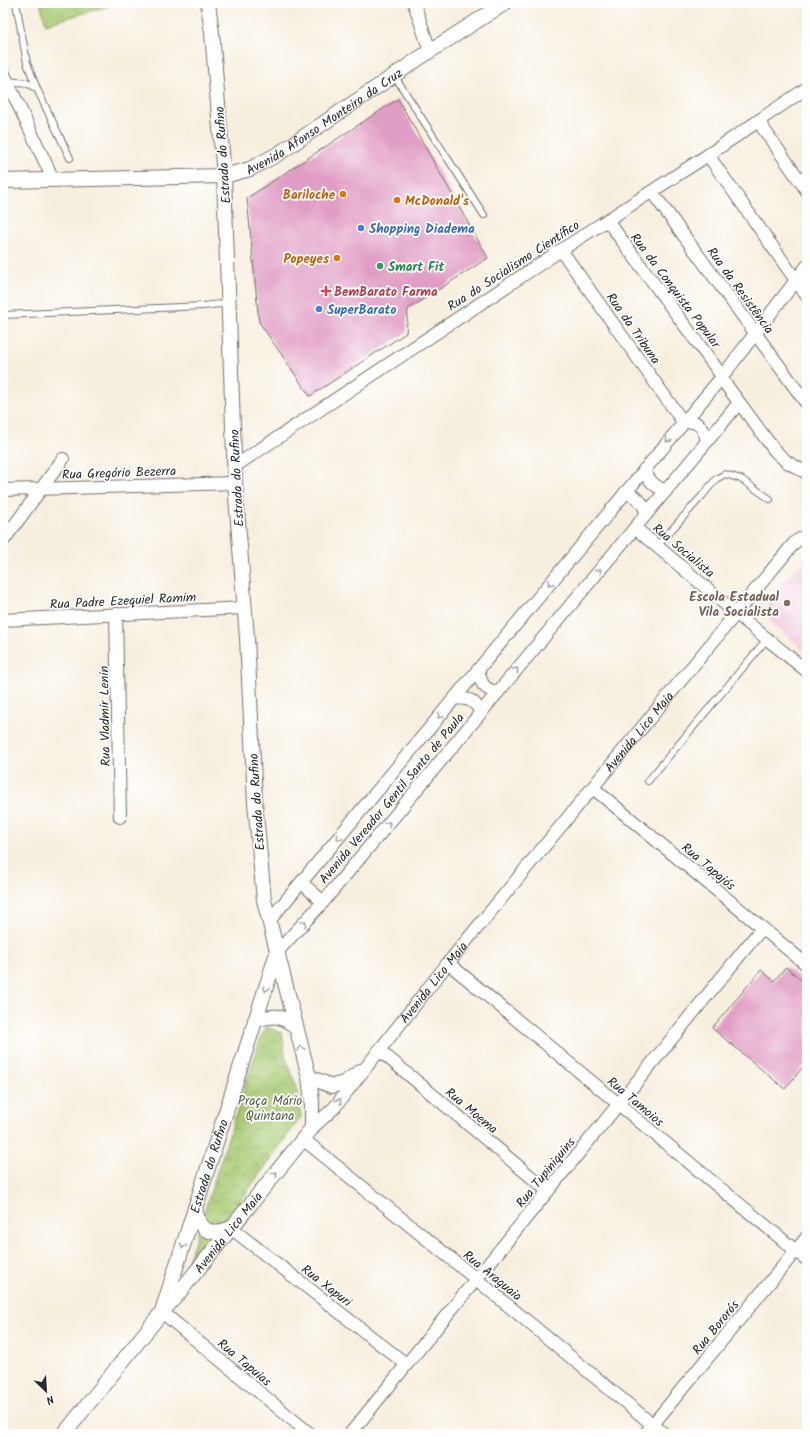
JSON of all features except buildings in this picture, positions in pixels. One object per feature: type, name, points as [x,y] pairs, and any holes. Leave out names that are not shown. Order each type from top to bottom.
[{"type":"street","name":"Estrada do Rufino","points":[[208,3],[212,33],[224,176],[235,483],[247,638],[255,802],[264,900],[309,1077],[312,1102],[312,1128]]},
{"type":"street","points":[[414,3],[430,51]]},
{"type":"street","name":"Avenida Afonso Monteiro da Cruz","points":[[3,181],[224,176],[250,169],[278,154],[394,75],[504,3]]},
{"type":"street","points":[[5,76],[53,179]]},
{"type":"street","name":"Rua do Socialismo Científico","points":[[235,466],[561,250],[708,155],[807,88]]},
{"type":"street","points":[[758,121],[807,191]]},
{"type":"street","points":[[708,155],[807,296]]},
{"type":"street","name":"Rua da Resistência","points":[[652,192],[807,404]]},
{"type":"street","name":"Rua da Conquista Popular","points":[[607,220],[775,451],[787,462],[807,473]]},
{"type":"street","name":"Rua da Tribuna","points":[[561,250],[683,422]]},
{"type":"street","name":"Avenida Vereador Gentil Santo de Paula","points":[[270,921],[721,377],[807,266]]},
{"type":"street","name":"Avenida Vereador Gentil Santo de Paula","points":[[278,952],[323,902],[739,403]]},
{"type":"street","points":[[683,422],[690,421],[700,426],[705,433],[707,442]]},
{"type":"street","points":[[3,541],[63,459]]},
{"type":"street","points":[[644,470],[651,483],[666,491]]},
{"type":"street","name":"Rua Gregório Bezerra","points":[[3,490],[235,483]]},
{"type":"street","points":[[625,493],[634,495],[647,513]]},
{"type":"street","name":"Rua Socialista","points":[[635,528],[807,671]]},
{"type":"street","name":"Avenida Lico Maia","points":[[64,1434],[312,1128],[334,1108],[361,1071],[448,964],[795,542],[807,535]]},
{"type":"street","name":"Rua Padre Ezequiel Ramim","points":[[3,620],[244,608]]},
{"type":"street","name":"Rua Vladmir Lenin","points":[[116,614],[120,817]]},
{"type":"street","points":[[478,671],[482,684],[488,690],[497,693]]},
{"type":"street","name":"Avenida Vereador Gentil Santo de Paula","points":[[455,698],[470,699],[476,704],[481,712]]},
{"type":"street","name":"Rua Tapajós","points":[[593,788],[807,965]]},
{"type":"street","name":"Avenida Vereador Gentil Santo de Paula","points":[[302,883],[323,902]]},
{"type":"street","name":"Rua Tupiniquins","points":[[350,1434],[762,928]]},
{"type":"street","name":"Estrada do Rufino","points":[[162,1312],[278,952]]},
{"type":"street","name":"Rua Tamoios","points":[[448,964],[807,1260]]},
{"type":"street","points":[[255,1020],[272,1016],[285,1018],[296,1028]]},
{"type":"street","name":"Rua Moema","points":[[379,1050],[548,1191]]},
{"type":"street","points":[[309,1077],[332,1086],[344,1083],[361,1071]]},
{"type":"street","name":"Rua Araguaia","points":[[303,1139],[476,1279],[649,1429],[664,1434]]},
{"type":"street","points":[[195,1208],[198,1222],[204,1229],[222,1232],[231,1228]]},
{"type":"street","name":"Rua Xapuri","points":[[231,1228],[406,1364]]},
{"type":"street","name":"Rua Bororós","points":[[649,1429],[807,1237]]},
{"type":"street","name":"Rua Tapuias","points":[[162,1312],[310,1434]]},
{"type":"lane","points":[[16,3],[27,63],[36,89],[70,158]]},
{"type":"lane","points":[[394,75],[484,215]]},
{"type":"lane","points":[[5,76],[27,83],[36,89]]},
{"type":"lane","points":[[3,315],[203,306],[229,303]]},
{"type":"lane","points":[[657,546],[716,479],[725,474],[741,479],[770,499]]},
{"type":"lane","points":[[648,781],[767,639]]},
{"type":"shaded area","name":"Escola Estadual Vila Socialista","points":[[807,556],[807,653],[772,623],[766,608],[767,599]]},
{"type":"green space","points":[[40,3],[120,3],[46,24]]},
{"type":"green space","name":"Praça Mário Quintana","points":[[267,1027],[282,1033],[286,1059],[298,1090],[301,1117],[181,1283],[262,1034]]},
{"type":"place","name":"Bariloche","points":[[343,194]]},
{"type":"place","name":"McDonald's","points":[[397,200]]},
{"type":"place","name":"Shopping Diadema","points":[[361,228]]},
{"type":"place","name":"Popeyes","points":[[337,258]]},
{"type":"place","name":"Smart Fit","points":[[380,266]]},
{"type":"place","name":"BemBarato Farma","points":[[326,291]]},
{"type":"place","name":"SuperBarato","points":[[319,309]]},
{"type":"place","name":"Escola Estadual Vila Socialista","points":[[787,603]]}]
